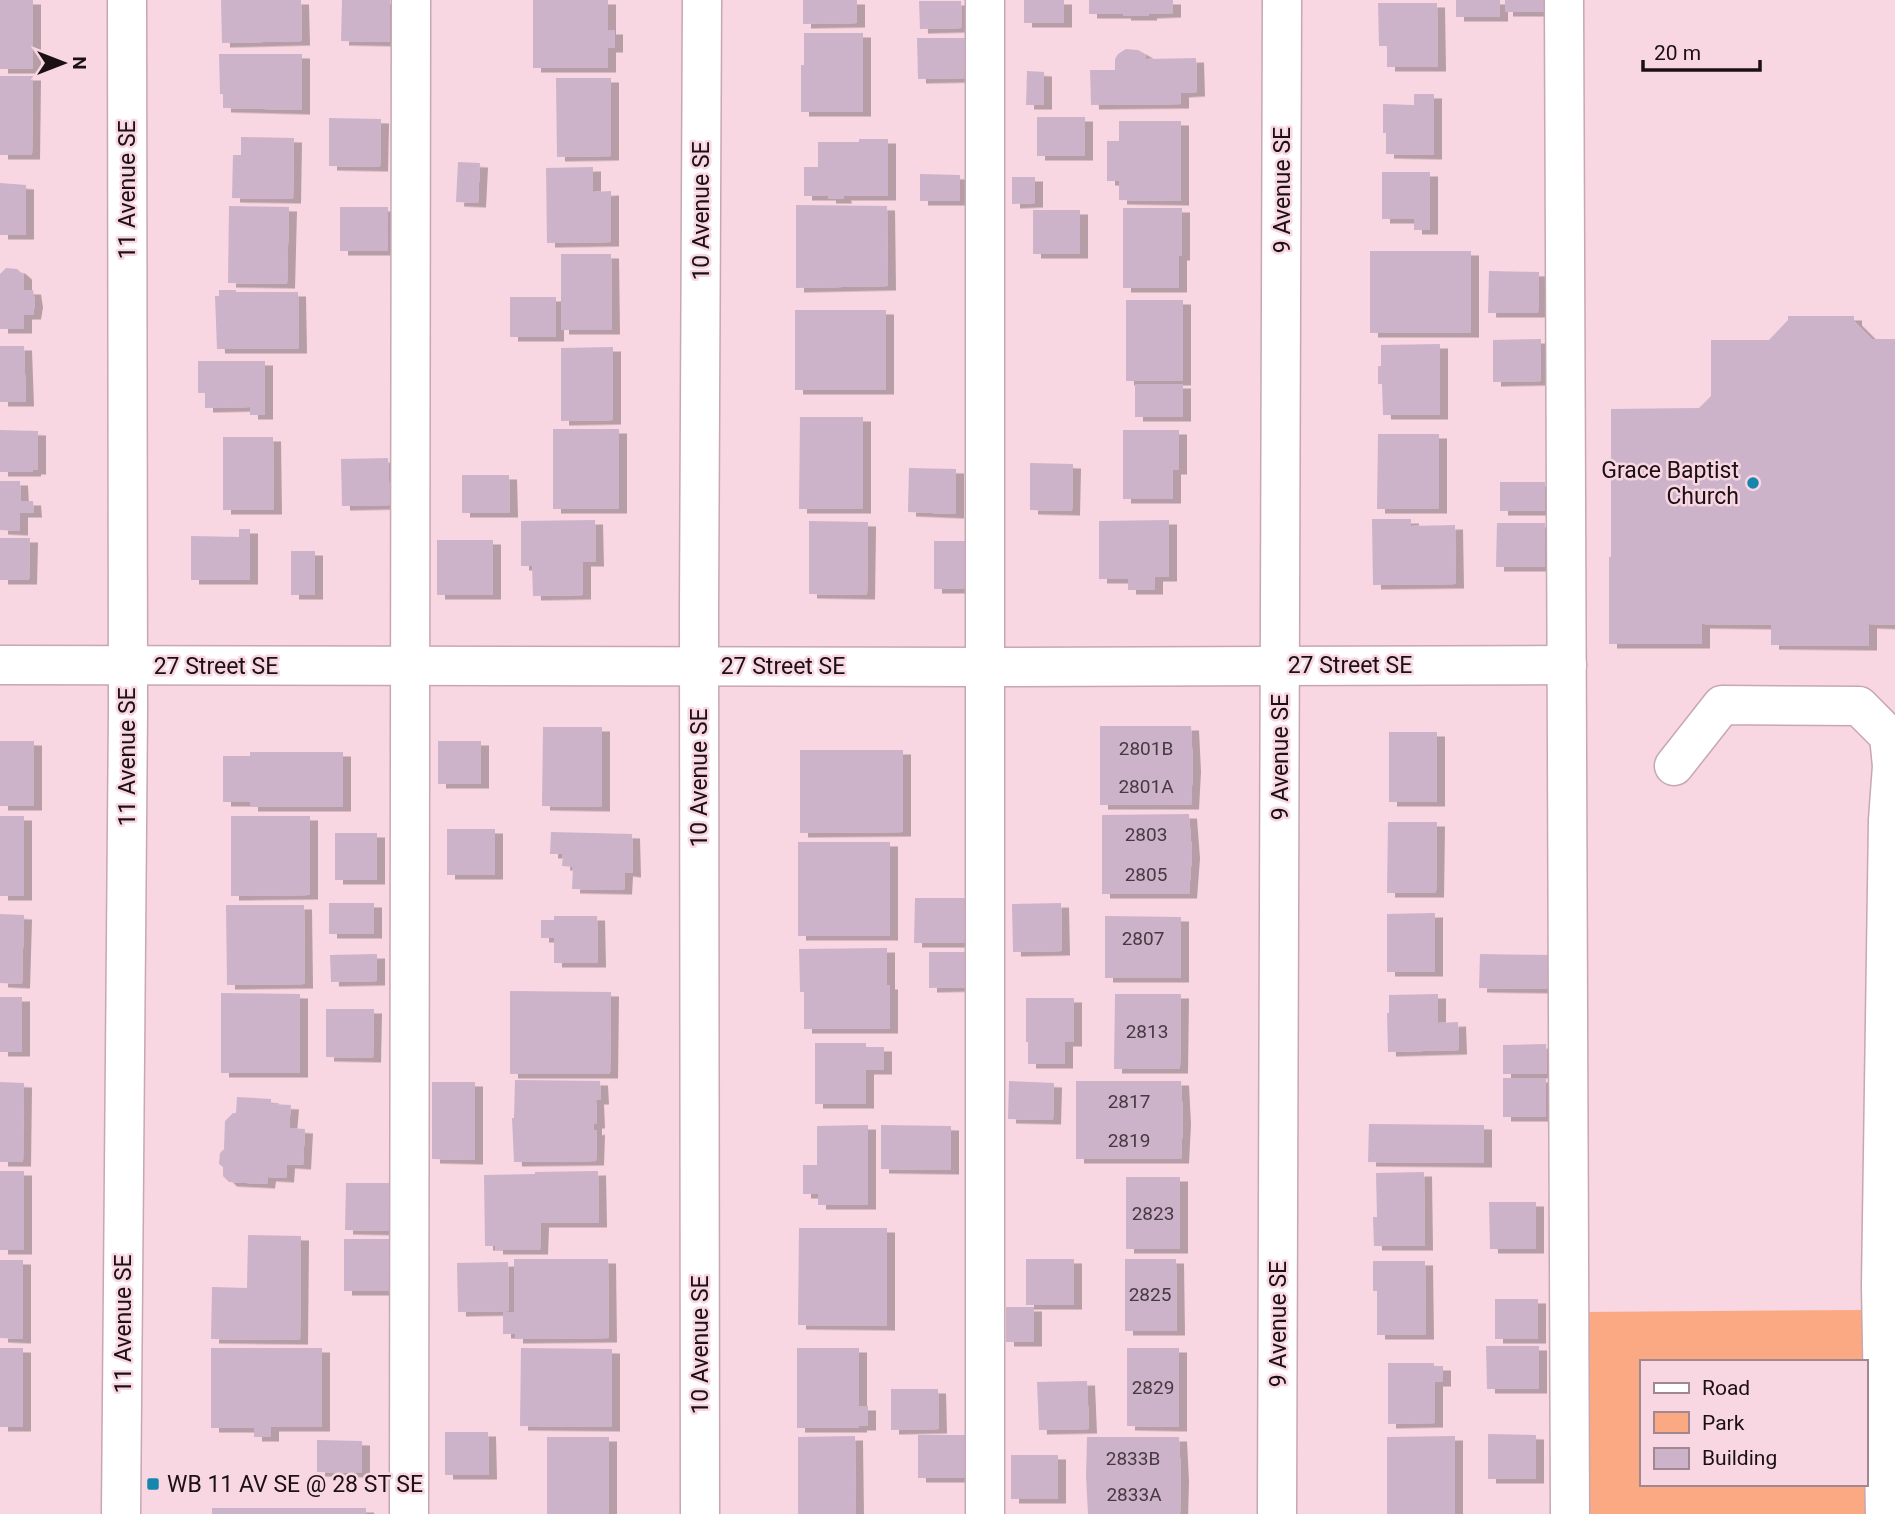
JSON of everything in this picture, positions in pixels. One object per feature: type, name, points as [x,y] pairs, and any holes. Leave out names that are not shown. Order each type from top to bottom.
[{"type":"street","name":"11 Avenue SE","points":[[121,1514],[128,666],[127,0]]},
{"type":"street","points":[[409,1514],[411,0]]},
{"type":"street","name":"10 Avenue SE","points":[[700,1514],[699,666],[702,0]]},
{"type":"street","points":[[985,0],[985,1514]]},
{"type":"street","name":"9 Avenue SE","points":[[1278,1514],[1282,0]]},
{"type":"street","points":[[1564,0],[1570,1514]]},
{"type":"street","name":"27 Street SE","points":[[0,665],[1567,665]]},
{"type":"street","points":[[1674,766],[1722,705],[1859,706],[1889,736],[1892,766],[1888,820],[1881,1286],[1885,1514]]},
{"type":"green space","points":[[1866,1310],[1866,1360],[1640,1360],[1640,1486],[1867,1486],[1867,1514],[1585,1514],[1583,1312]]},
{"type":"building","points":[[0,0],[33,0],[33,69],[0,69]]},
{"type":"building","points":[[221,0],[301,0],[302,41],[222,43]]},
{"type":"building","points":[[342,0],[390,0],[390,42],[341,41]]},
{"type":"building","points":[[533,0],[608,0],[608,30],[615,30],[615,48],[608,48],[608,68],[533,68]]},
{"type":"building","points":[[803,0],[857,0],[857,23],[803,24]]},
{"type":"building","points":[[1024,0],[1064,0],[1064,23],[1024,23]]},
{"type":"building","points":[[1089,0],[1173,0],[1173,13],[1149,16],[1089,14]]},
{"type":"building","points":[[1456,0],[1500,0],[1500,17],[1456,17]]},
{"type":"building","points":[[1505,0],[1544,0],[1544,12],[1505,12]]},
{"type":"building","points":[[919,1],[961,1],[962,28],[920,29]]},
{"type":"building","points":[[1378,3],[1437,3],[1438,67],[1387,67],[1387,46],[1379,46]]},
{"type":"building","points":[[804,33],[863,33],[863,112],[801,112]]},
{"type":"building","points":[[917,38],[967,38],[967,78],[918,79]]},
{"type":"building","points":[[1126,49],[1138,50],[1145,54],[1146,59],[1196,58],[1197,92],[1181,93],[1181,104],[1091,105],[1090,70],[1115,70],[1115,59]]},
{"type":"building","points":[[219,54],[302,54],[302,110],[223,108]]},
{"type":"building","points":[[1027,71],[1044,72],[1044,105],[1026,105]]},
{"type":"building","points":[[0,76],[33,76],[32,155],[0,155]]},
{"type":"building","points":[[556,78],[611,78],[611,156],[557,157]]},
{"type":"building","points":[[1414,94],[1434,94],[1434,155],[1386,154],[1383,104],[1414,105]]},
{"type":"building","points":[[1037,117],[1085,117],[1085,156],[1037,156]]},
{"type":"building","points":[[329,118],[381,119],[380,167],[329,166]]},
{"type":"building","points":[[1119,121],[1181,121],[1181,201],[1119,200],[1119,181],[1107,181],[1107,141],[1119,141]]},
{"type":"building","points":[[241,137],[294,138],[293,199],[232,198],[233,155],[241,155]]},
{"type":"building","points":[[859,139],[888,139],[888,196],[843,196],[844,199],[828,199],[828,196],[804,196],[804,167],[818,167],[818,142],[859,142]]},
{"type":"building","points":[[458,162],[480,163],[478,203],[456,202]]},
{"type":"building","points":[[593,167],[593,192],[611,191],[611,242],[547,243],[546,168]]},
{"type":"building","points":[[1382,172],[1430,172],[1430,230],[1414,230],[1414,219],[1382,219]]},
{"type":"building","points":[[920,174],[960,175],[960,201],[920,201]]},
{"type":"building","points":[[1012,177],[1035,177],[1035,203],[1012,204]]},
{"type":"building","points":[[0,183],[26,185],[26,235],[0,235]]},
{"type":"building","points":[[796,205],[887,206],[888,286],[796,288]]},
{"type":"building","points":[[229,206],[289,207],[287,284],[228,283]]},
{"type":"building","points":[[340,207],[388,207],[388,251],[340,251]]},
{"type":"building","points":[[1123,208],[1182,208],[1179,288],[1123,288]]},
{"type":"building","points":[[1033,210],[1080,210],[1080,254],[1033,254]]},
{"type":"building","points":[[1370,251],[1471,251],[1471,333],[1370,333]]},
{"type":"building","points":[[561,254],[611,254],[612,330],[561,330]]},
{"type":"building","points":[[6,268],[17,269],[24,275],[24,290],[33,290],[33,315],[24,315],[24,329],[0,329],[0,274]]},
{"type":"building","points":[[1489,271],[1539,272],[1538,313],[1488,313]]},
{"type":"building","points":[[219,290],[298,292],[299,349],[217,349],[215,296],[219,296]]},
{"type":"building","points":[[510,297],[556,297],[556,337],[510,337]]},
{"type":"building","points":[[1126,300],[1183,300],[1183,381],[1126,381]]},
{"type":"building","points":[[795,310],[886,310],[886,390],[795,390]]},
{"type":"building","name":"Grace Baptist Church","points":[[1788,316],[1854,316],[1854,321],[1872,339],[1895,339],[1895,625],[1869,624],[1869,646],[1771,645],[1771,625],[1702,624],[1702,644],[1609,644],[1611,409],[1699,408],[1711,396],[1711,340],[1769,340],[1788,320]]},
{"type":"building","points":[[1541,339],[1541,381],[1493,382],[1493,340]]},
{"type":"building","points":[[1440,344],[1440,415],[1383,415],[1382,384],[1378,384],[1381,345]]},
{"type":"building","points":[[0,346],[24,346],[26,402],[0,402]]},
{"type":"building","points":[[613,347],[613,420],[561,421],[561,348]]},
{"type":"building","points":[[198,361],[265,361],[265,415],[250,415],[250,407],[205,408],[205,393],[198,393]]},
{"type":"building","points":[[1135,384],[1183,384],[1183,417],[1135,417]]},
{"type":"building","points":[[800,417],[863,417],[863,509],[799,509]]},
{"type":"building","points":[[553,429],[619,429],[619,509],[553,509]]},
{"type":"building","points":[[0,430],[38,431],[38,470],[0,472]]},
{"type":"building","points":[[1123,430],[1179,430],[1179,470],[1173,470],[1173,499],[1123,499]]},
{"type":"building","points":[[1378,434],[1439,434],[1439,509],[1377,509]]},
{"type":"building","points":[[223,437],[273,437],[274,510],[223,510]]},
{"type":"building","points":[[388,458],[390,505],[342,506],[341,459]]},
{"type":"building","points":[[1030,463],[1073,464],[1072,511],[1030,510]]},
{"type":"building","points":[[909,468],[956,469],[956,514],[908,512]]},
{"type":"building","points":[[462,475],[509,475],[510,513],[462,513]]},
{"type":"building","points":[[0,481],[20,481],[21,501],[33,501],[34,513],[20,513],[20,531],[0,530]]},
{"type":"building","points":[[1500,482],[1545,482],[1545,511],[1500,511]]},
{"type":"building","points":[[1372,519],[1411,519],[1411,526],[1455,525],[1456,584],[1373,585]]},
{"type":"building","points":[[595,520],[596,562],[583,562],[583,595],[533,596],[532,566],[521,566],[521,521]]},
{"type":"building","points":[[1169,520],[1169,577],[1155,577],[1155,590],[1128,590],[1128,579],[1099,579],[1099,521]]},
{"type":"building","points":[[809,521],[868,522],[867,595],[809,594]]},
{"type":"building","points":[[1497,523],[1545,523],[1545,567],[1496,567]]},
{"type":"building","points":[[239,529],[250,529],[250,580],[191,580],[191,536],[239,537]]},
{"type":"building","points":[[0,538],[30,538],[29,580],[0,580]]},
{"type":"building","points":[[437,540],[493,540],[493,595],[437,595]]},
{"type":"building","points":[[934,541],[966,541],[967,589],[934,589]]},
{"type":"building","points":[[291,551],[315,551],[315,595],[291,595]]},
{"type":"building","points":[[1100,726],[1191,726],[1191,805],[1100,805]]},
{"type":"building","points":[[543,727],[602,727],[602,807],[542,806]]},
{"type":"building","points":[[1389,732],[1437,732],[1437,802],[1389,802]]},
{"type":"building","points":[[0,741],[34,741],[34,806],[0,806]]},
{"type":"building","points":[[438,741],[481,741],[481,784],[438,784]]},
{"type":"building","points":[[800,750],[903,750],[903,832],[800,833]]},
{"type":"building","points":[[250,752],[343,752],[343,807],[250,807],[250,802],[223,802],[223,756],[250,756]]},
{"type":"building","points":[[1189,814],[1192,854],[1189,894],[1102,894],[1102,815]]},
{"type":"building","points":[[0,816],[24,816],[24,896],[0,896]]},
{"type":"building","points":[[231,816],[310,816],[310,895],[231,896]]},
{"type":"building","points":[[1388,822],[1437,822],[1436,893],[1387,893]]},
{"type":"building","points":[[447,829],[495,829],[495,875],[447,875]]},
{"type":"building","points":[[551,832],[632,834],[633,873],[625,872],[624,890],[572,889],[573,867],[562,866],[563,854],[550,854]]},
{"type":"building","points":[[335,833],[377,833],[377,880],[335,880]]},
{"type":"building","points":[[798,842],[890,842],[890,936],[798,936]]},
{"type":"building","points":[[915,898],[965,898],[965,943],[914,943]]},
{"type":"building","points":[[329,903],[374,903],[374,934],[329,934]]},
{"type":"building","points":[[1061,903],[1062,951],[1013,952],[1012,904]]},
{"type":"building","points":[[226,905],[304,905],[305,984],[227,985]]},
{"type":"building","points":[[1435,913],[1435,972],[1387,972],[1387,914]]},
{"type":"building","points":[[0,914],[24,915],[22,984],[0,983]]},
{"type":"building","points":[[554,916],[597,916],[598,963],[554,963],[554,938],[541,938],[541,920],[554,920]]},
{"type":"building","points":[[1105,916],[1181,917],[1181,978],[1105,978]]},
{"type":"building","points":[[887,948],[890,1029],[804,1029],[804,992],[800,992],[799,949]]},
{"type":"building","points":[[929,952],[970,952],[971,987],[929,988]]},
{"type":"building","points":[[377,954],[377,981],[331,982],[330,955]]},
{"type":"building","points":[[1480,954],[1550,955],[1549,989],[1479,988]]},
{"type":"building","points":[[510,991],[611,992],[610,1074],[510,1074]]},
{"type":"building","points":[[221,993],[300,994],[300,1073],[221,1073]]},
{"type":"building","points":[[1115,994],[1181,994],[1180,1069],[1114,1069]]},
{"type":"building","points":[[1438,994],[1438,1023],[1458,1022],[1459,1050],[1388,1052],[1389,995]]},
{"type":"building","points":[[0,997],[22,997],[22,1052],[0,1052]]},
{"type":"building","points":[[1026,998],[1074,998],[1074,1042],[1065,1042],[1065,1064],[1028,1064]]},
{"type":"building","points":[[326,1009],[374,1009],[373,1058],[326,1057]]},
{"type":"building","points":[[815,1043],[866,1043],[866,1047],[884,1047],[884,1070],[866,1070],[866,1104],[815,1104]]},
{"type":"building","points":[[1546,1044],[1547,1074],[1503,1074],[1503,1045]]},
{"type":"building","points":[[1503,1078],[1546,1078],[1546,1117],[1503,1117]]},
{"type":"building","points":[[515,1080],[600,1081],[601,1100],[596,1100],[597,1124],[594,1124],[594,1131],[597,1130],[596,1161],[514,1162],[512,1118]]},
{"type":"building","points":[[1009,1081],[1054,1083],[1053,1120],[1008,1119]]},
{"type":"building","points":[[1076,1081],[1181,1081],[1181,1159],[1076,1159]]},
{"type":"building","points":[[0,1082],[24,1083],[23,1162],[0,1162]]},
{"type":"building","points":[[432,1082],[475,1082],[475,1160],[432,1159]]},
{"type":"building","points":[[237,1097],[271,1099],[271,1104],[291,1105],[289,1128],[305,1129],[303,1165],[287,1164],[286,1178],[268,1177],[267,1184],[229,1182],[223,1176],[223,1167],[219,1164],[220,1153],[224,1149],[225,1121],[236,1113]]},
{"type":"building","points":[[1369,1124],[1484,1125],[1484,1163],[1368,1162]]},
{"type":"building","points":[[868,1125],[868,1205],[818,1205],[818,1194],[803,1194],[803,1165],[817,1165],[817,1126]]},
{"type":"building","points":[[881,1125],[951,1126],[951,1170],[881,1169]]},
{"type":"building","points":[[0,1171],[24,1171],[24,1250],[0,1250]]},
{"type":"building","points":[[598,1171],[599,1223],[541,1223],[540,1250],[495,1250],[495,1246],[485,1246],[484,1175]]},
{"type":"building","points":[[1424,1172],[1425,1246],[1374,1246],[1373,1217],[1377,1217],[1376,1173]]},
{"type":"building","points":[[1126,1177],[1180,1177],[1180,1249],[1126,1249]]},
{"type":"building","points":[[346,1183],[394,1183],[393,1231],[345,1230]]},
{"type":"building","points":[[1489,1202],[1536,1202],[1536,1249],[1490,1249]]},
{"type":"building","points":[[799,1228],[887,1228],[887,1326],[798,1325]]},
{"type":"building","points":[[248,1235],[301,1236],[300,1340],[211,1339],[212,1287],[247,1288]]},
{"type":"building","points":[[344,1239],[391,1239],[391,1291],[344,1291]]},
{"type":"building","points":[[514,1259],[608,1259],[609,1338],[515,1339],[515,1334],[503,1334],[503,1312],[514,1312]]},
{"type":"building","points":[[1026,1259],[1074,1259],[1074,1305],[1026,1305]]},
{"type":"building","points":[[1125,1259],[1176,1259],[1177,1331],[1125,1331]]},
{"type":"building","points":[[0,1260],[23,1260],[23,1339],[0,1338]]},
{"type":"building","points":[[1373,1261],[1425,1261],[1426,1335],[1377,1335],[1377,1291],[1373,1291]]},
{"type":"building","points":[[508,1262],[509,1311],[458,1312],[457,1263]]},
{"type":"building","points":[[1495,1299],[1538,1299],[1538,1339],[1495,1339]]},
{"type":"building","points":[[1006,1307],[1034,1307],[1034,1342],[1006,1342]]},
{"type":"building","points":[[1486,1346],[1539,1346],[1539,1389],[1487,1389]]},
{"type":"building","points":[[0,1348],[23,1348],[23,1427],[0,1427]]},
{"type":"building","points":[[211,1348],[322,1348],[322,1427],[271,1427],[271,1437],[254,1437],[254,1428],[211,1428]]},
{"type":"building","points":[[521,1348],[612,1349],[612,1427],[520,1426]]},
{"type":"building","points":[[797,1348],[859,1348],[859,1406],[868,1406],[868,1426],[797,1428]]},
{"type":"building","points":[[1127,1348],[1179,1348],[1179,1427],[1127,1426]]},
{"type":"building","points":[[1388,1363],[1434,1363],[1434,1366],[1443,1366],[1443,1382],[1435,1382],[1435,1423],[1388,1424]]},
{"type":"building","points":[[1087,1381],[1089,1429],[1039,1430],[1037,1382]]},
{"type":"building","points":[[891,1389],[938,1389],[939,1429],[891,1430]]},
{"type":"building","points":[[445,1432],[488,1432],[489,1475],[445,1475]]},
{"type":"building","points":[[1488,1434],[1536,1435],[1536,1479],[1488,1479]]},
{"type":"building","points":[[918,1435],[966,1435],[966,1478],[918,1478]]},
{"type":"building","points":[[855,1436],[856,1514],[798,1514],[798,1437]]},
{"type":"building","points":[[1455,1436],[1455,1514],[1387,1514],[1387,1437]]},
{"type":"building","points":[[547,1437],[609,1437],[609,1514],[547,1514]]},
{"type":"building","points":[[1087,1437],[1179,1437],[1180,1514],[1088,1514]]},
{"type":"building","points":[[317,1440],[362,1441],[362,1473],[317,1472]]},
{"type":"building","points":[[1011,1455],[1058,1455],[1058,1499],[1011,1499]]},
{"type":"building","points":[[212,1508],[366,1508],[366,1514],[212,1514]]},
{"type":"place","name":"Grace Baptist Church","points":[[1753,483]]},
{"type":"place","name":"WB 11 AV SE @ 28 ST SE","points":[[153,1484]]}]
